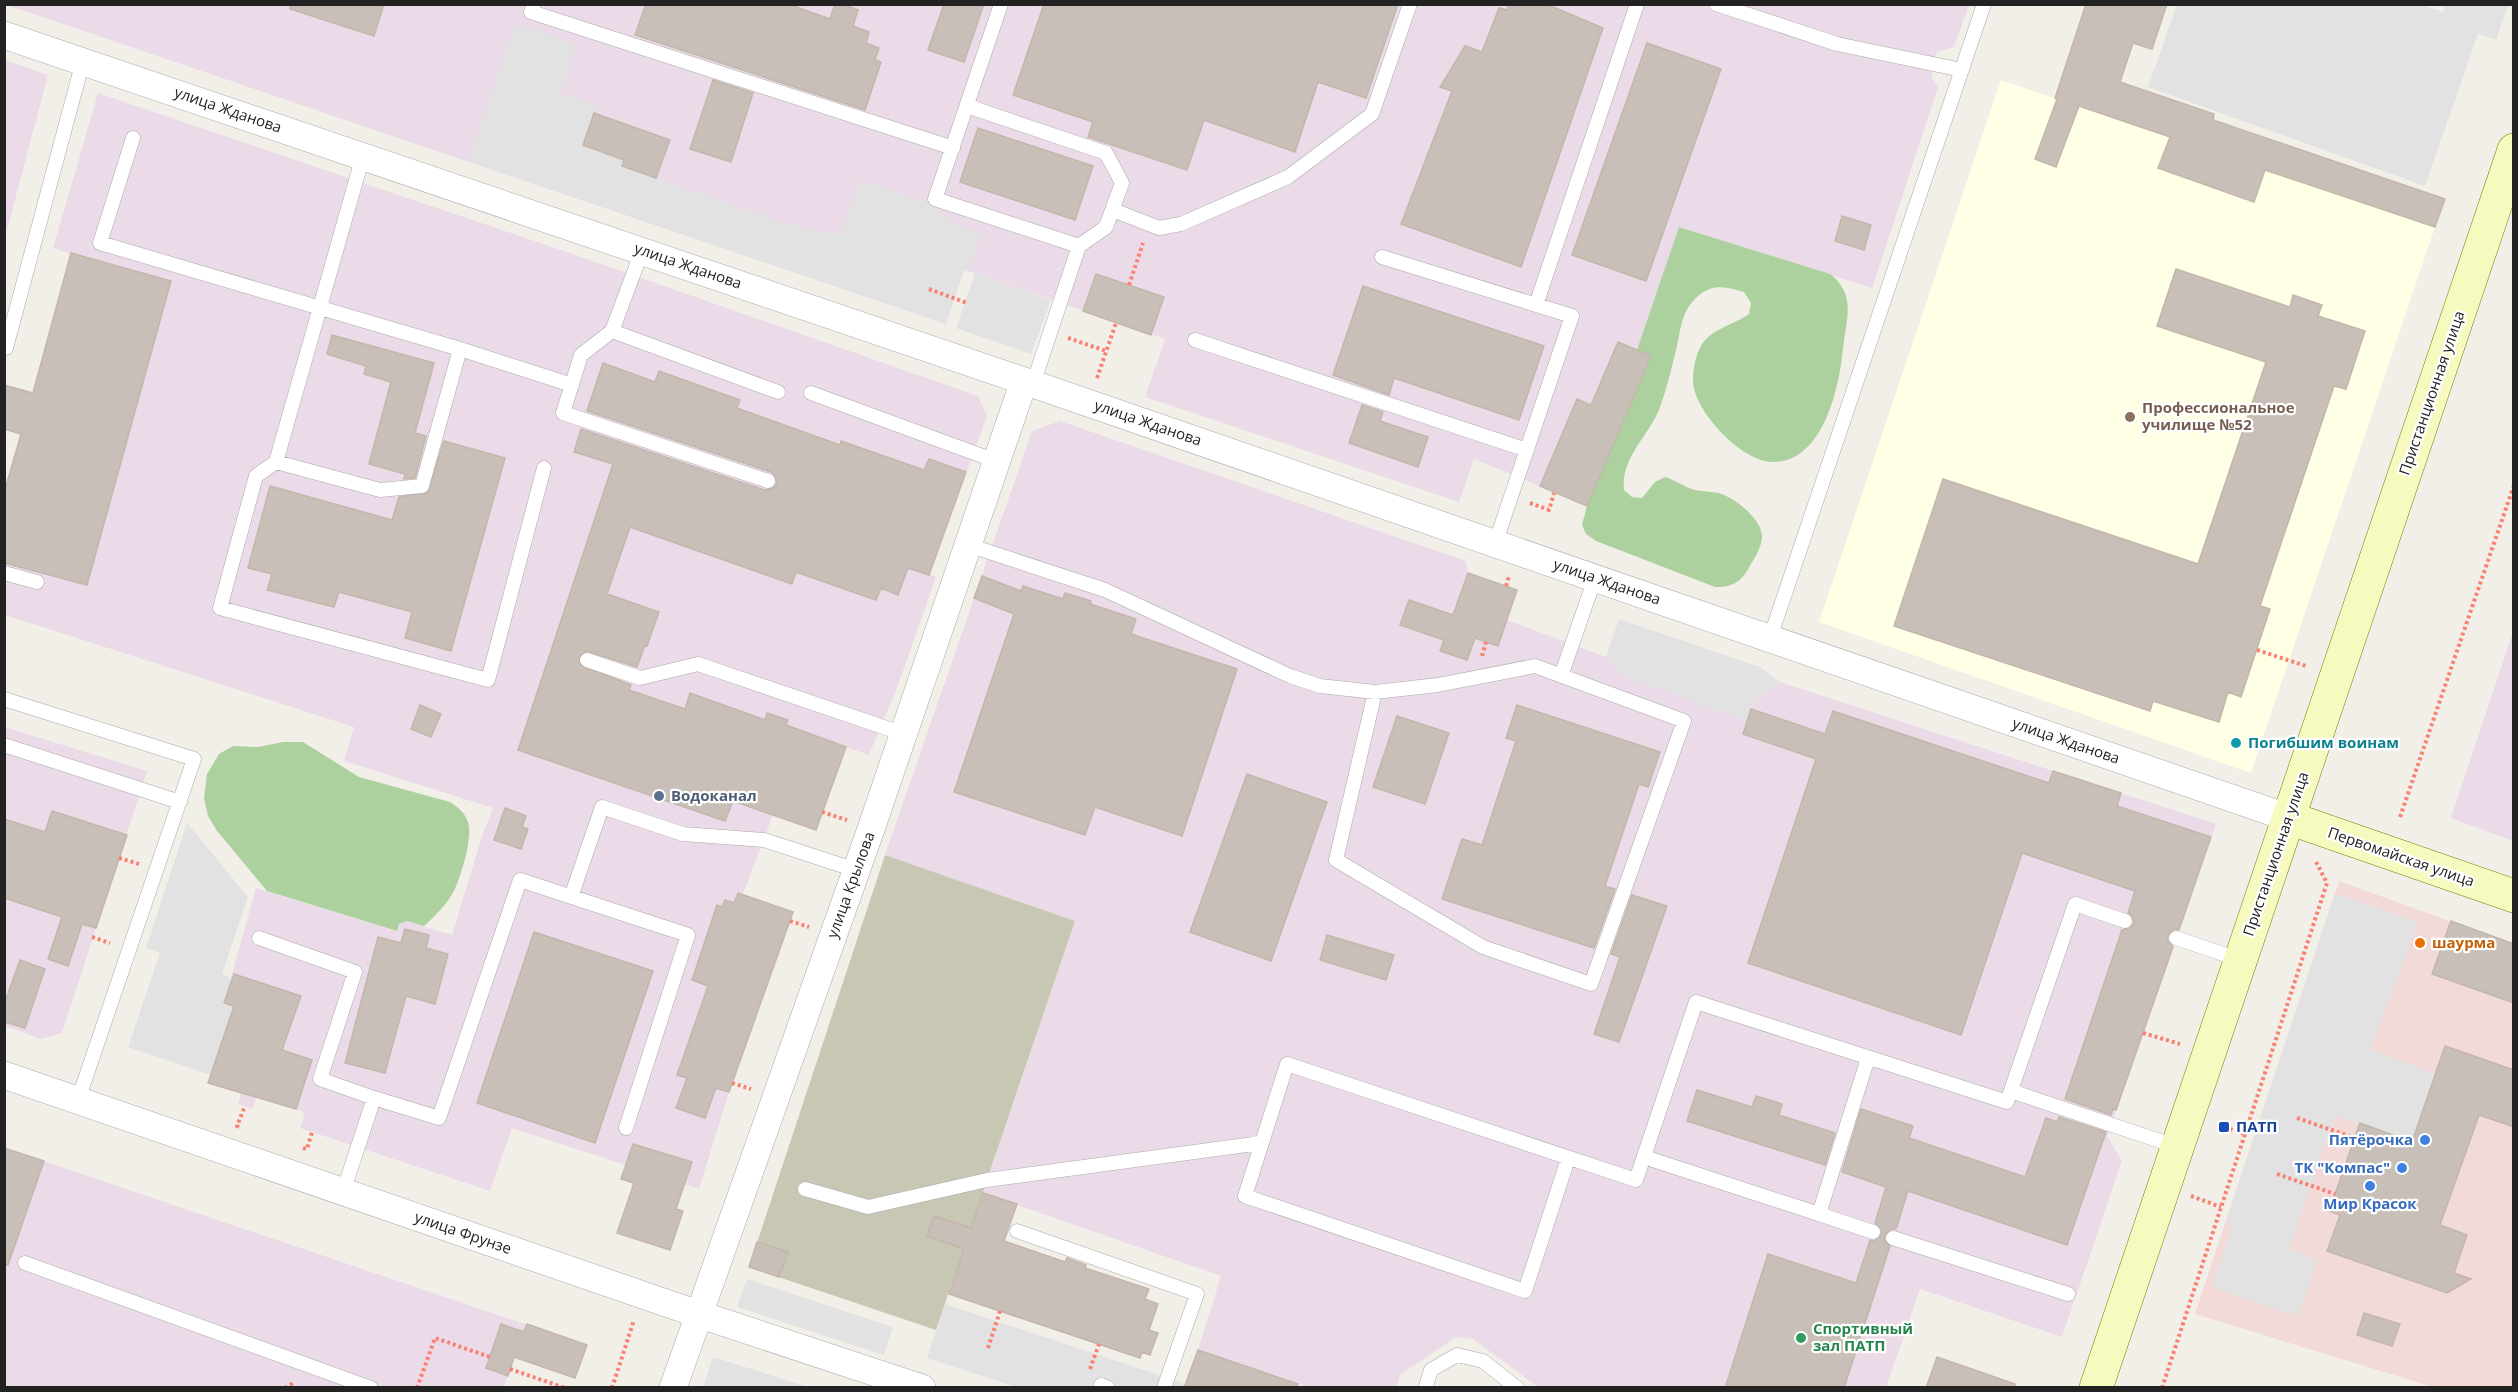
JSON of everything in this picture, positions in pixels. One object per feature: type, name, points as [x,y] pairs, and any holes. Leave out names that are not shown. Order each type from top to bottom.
[{"type":"main road","name":"Пристанционная улица","points":[[2096,1388],[2514,150]]},
{"type":"main road","name":"Первомайская улица","points":[[2289,818],[2514,896]]},
{"type":"street","name":"улица Жданова","points":[[4,35],[1029,382],[2289,818]]},
{"type":"street","name":"улица Крылова","points":[[673,1388],[904,734],[996,461],[1029,382]]},
{"type":"street","name":"улица Фрунзе","points":[[4,1075],[698,1314],[922,1388]]},
{"type":"lane","points":[[534,4],[531,12],[953,148]]},
{"type":"lane","points":[[1001,4],[936,199],[1078,246]]},
{"type":"lane","points":[[1113,210],[1159,228],[1181,224],[1288,177],[1372,114],[1410,4]]},
{"type":"lane","points":[[1536,305],[1637,4]]},
{"type":"lane","points":[[1716,4],[1837,44],[1962,70]]},
{"type":"lane","points":[[1770,638],[1984,4]]},
{"type":"lane","points":[[4,348],[6,348],[83,61]]},
{"type":"lane","points":[[967,106],[1106,153],[1122,183],[1106,227],[1078,246],[1050,333],[1029,382]]},
{"type":"lane","points":[[133,138],[100,243],[319,306],[572,385]]},
{"type":"lane","points":[[363,156],[276,462],[256,476],[220,609],[488,680],[544,468]]},
{"type":"lane","points":[[642,251],[612,331],[581,355],[563,413],[768,481]]},
{"type":"lane","points":[[1382,257],[1572,316],[1495,544]]},
{"type":"lane","points":[[612,331],[778,392]]},
{"type":"lane","points":[[1195,340],[1527,450]]},
{"type":"lane","points":[[276,462],[380,490],[422,486],[460,350]]},
{"type":"lane","points":[[811,393],[996,461]]},
{"type":"lane","points":[[968,545],[1105,590],[1290,676],[1320,686],[1375,692],[1438,685],[1535,666],[1684,722],[1591,984],[1482,947],[1336,860],[1375,692]]},
{"type":"lane","points":[[4,573],[37,582]]},
{"type":"lane","points":[[1561,675],[1595,578]]},
{"type":"lane","points":[[587,660],[640,678],[698,664],[904,734]]},
{"type":"lane","points":[[4,699],[194,759],[78,1100]]},
{"type":"lane","points":[[4,745],[180,802]]},
{"type":"lane","points":[[571,897],[602,807],[683,834],[764,840],[856,870]]},
{"type":"lane","points":[[259,938],[355,972],[320,1079],[440,1118],[520,880],[688,934],[626,1128]]},
{"type":"lane","points":[[1568,1159],[1525,1291],[1245,1196],[1287,1064],[1636,1180],[1696,1002],[2007,1102],[2075,904],[2125,921]]},
{"type":"lane","points":[[2176,938],[2241,960]]},
{"type":"lane","points":[[1819,1214],[1868,1059]]},
{"type":"lane","points":[[2011,1091],[2178,1147]]},
{"type":"lane","points":[[343,1192],[374,1098]]},
{"type":"lane","points":[[805,1189],[868,1207],[987,1180],[1262,1143]]},
{"type":"lane","points":[[1644,1157],[1873,1232]]},
{"type":"lane","points":[[1017,1231],[1197,1294],[1164,1388]]},
{"type":"lane","points":[[1893,1238],[2068,1294]]},
{"type":"lane","points":[[25,1263],[368,1387]]},
{"type":"lane","points":[[1426,1386],[1431,1370],[1457,1355],[1483,1361],[1517,1388]]},
{"type":"lane","points":[[1101,1388],[1101,1385],[1108,1388]]},
{"type":"path","points":[[1129,285],[1150,224]]},
{"type":"path","points":[[929,289],[967,303]]},
{"type":"path","points":[[1089,403],[1116,323]]},
{"type":"path","points":[[1050,333],[1106,351]]},
{"type":"path","points":[[2400,817],[2514,484]]},
{"type":"path","points":[[1511,496],[1550,510],[1554,493]]},
{"type":"path","points":[[2257,650],[2306,666]]},
{"type":"path","points":[[2162,1388],[2327,883],[2313,856]]},
{"type":"path","points":[[92,937],[120,946]]},
{"type":"path","points":[[2143,1033],[2180,1044]]},
{"type":"path","points":[[245,1106],[237,1126],[247,1129]]},
{"type":"path","points":[[2296,1118],[2355,1138]]},
{"type":"path","points":[[2224,1127],[2245,1134]]},
{"type":"path","points":[[297,1146],[307,1149],[312,1132]]},
{"type":"path","points":[[2277,1174],[2335,1194]]},
{"type":"path","points":[[612,1388],[643,1295]]},
{"type":"path","points":[[988,1348],[1000,1311]]},
{"type":"path","points":[[417,1388],[435,1338],[490,1357]]},
{"type":"path","points":[[1089,1371],[1099,1344]]},
{"type":"path","points":[[510,1369],[565,1388]]},
{"type":"shaded area","points":[[7,5],[1969,5],[1954,47],[1937,52],[1931,76],[1938,88],[1872,288],[1680,227],[1638,350],[1651,356],[1587,506],[1474,459],[1459,502],[1145,397],[1165,339],[975,273],[964,270],[946,324]]},
{"type":"shaded area","points":[[2177,5],[2421,5],[2443,12],[2445,5],[2508,5],[2496,40],[2478,34],[2425,186],[2148,87]]},
{"type":"shaded area","points":[[516,24],[576,44],[560,93],[597,105],[583,145],[624,160],[622,166],[783,223],[841,235],[859,180],[927,202],[954,224],[981,234],[969,272],[964,270],[946,324],[468,161]]},
{"type":"shaded area","points":[[4,60],[48,75],[5,238]]},
{"type":"shaded area","name":"Профессиональное училище №52","points":[[2001,80],[2435,227],[2251,773],[1819,622]]},
{"type":"shaded area","points":[[98,93],[564,251],[978,396],[987,416],[929,574],[936,577],[897,688],[869,755],[846,747],[816,830],[773,815],[743,894],[793,912],[729,1092],[699,1189],[512,1128],[490,1191],[300,1128],[305,1113],[257,1096],[252,1109],[238,1104],[241,1093],[208,1082],[234,1006],[224,1003],[256,888],[396,931],[399,924],[407,921],[452,935],[482,836],[493,808],[344,761],[354,727],[5,615],[4,484],[7,484],[71,254],[53,248]]},
{"type":"shaded area","points":[[975,273],[1051,300],[1031,354],[956,328]]},
{"type":"shaded area","points":[[1060,421],[1466,561],[1468,573],[1517,590],[1507,620],[1606,657],[1628,677],[1751,709],[1753,702],[1780,682],[2216,824],[2107,1136],[2122,1161],[2062,1337],[1920,1289],[1886,1388],[1538,1387],[1473,1339],[1456,1337],[1400,1375],[1397,1387],[1309,1387],[1198,1350],[1221,1276],[983,1193],[1075,921],[885,855],[1032,431]]},
{"type":"shaded area","points":[[1619,619],[1760,667],[1780,682],[1753,702],[1747,721],[1628,677],[1606,657]]},
{"type":"shaded area","points":[[2513,632],[2514,841],[2451,818]]},
{"type":"shaded area","points":[[5,727],[147,771],[62,1033],[41,1039],[5,1026]]},
{"type":"shaded area","points":[[187,823],[248,897],[222,974],[233,979],[224,1002],[234,1006],[211,1075],[128,1047],[160,953],[146,948]]},
{"type":"shaded area","points":[[885,855],[1075,921],[936,1330],[749,1267]]},
{"type":"shaded area","points":[[2339,881],[2513,944],[2513,1387],[2433,1387],[2195,1314]]},
{"type":"shaded area","points":[[2335,893],[2418,922],[2370,1050],[2436,1074],[2412,1142],[2335,1115],[2289,1249],[2318,1260],[2297,1316],[2212,1287],[2233,1224],[2226,1222]]},
{"type":"shaded area","points":[[5,1148],[587,1345],[575,1378],[515,1357],[504,1387],[5,1388]]},
{"type":"shaded area","points":[[747,1279],[893,1327],[884,1355],[737,1307]]},
{"type":"shaded area","points":[[945,1304],[1186,1384],[1184,1388],[1016,1387],[927,1358]]},
{"type":"shaded area","points":[[713,1357],[808,1387],[703,1387]]},
{"type":"green space","points":[[1679,227],[1830,274],[1844,290],[1847,299],[1848,308],[1841,365],[1825,421],[1816,437],[1804,450],[1790,459],[1772,462],[1760,460],[1747,453],[1722,433],[1702,407],[1693,382],[1696,359],[1705,340],[1716,331],[1749,314],[1751,303],[1744,292],[1715,288],[1698,296],[1685,313],[1661,405],[1630,458],[1626,468],[1624,490],[1632,497],[1642,498],[1655,482],[1665,477],[1695,490],[1722,494],[1748,511],[1761,531],[1762,538],[1759,548],[1741,579],[1722,587],[1715,587],[1596,541],[1586,534],[1582,525],[1587,506],[1651,357],[1637,350]]},
{"type":"green space","points":[[283,742],[303,742],[359,777],[450,802],[463,813],[468,822],[469,837],[460,876],[448,901],[424,926],[407,921],[399,924],[397,931],[267,891],[217,831],[208,816],[204,798],[207,774],[219,754],[233,746],[258,747]]},
{"type":"building","points":[[290,4],[384,4],[374,36],[290,9]]},
{"type":"building","points":[[646,4],[788,4],[830,19],[835,4],[843,4],[858,10],[853,26],[869,32],[866,43],[879,48],[875,60],[881,62],[865,110],[635,35]]},
{"type":"building","points":[[944,4],[984,4],[964,62],[928,50]]},
{"type":"building","points":[[1044,4],[1398,4],[1366,98],[1318,82],[1295,152],[1204,120],[1187,170],[1088,137],[1093,122],[1013,95]]},
{"type":"building","points":[[1509,4],[1546,4],[1603,28],[1521,267],[1401,224],[1452,91],[1440,87],[1465,46],[1482,52],[1499,8],[1507,10]]},
{"type":"building","points":[[2086,4],[2167,4],[2152,49],[2133,43],[2120,82],[2214,114],[2213,120],[2445,199],[2435,227],[2265,170],[2254,202],[2158,168],[2170,137],[2079,106],[2056,167],[2035,159],[2057,99],[2055,98]]},
{"type":"building","points":[[1647,43],[1721,69],[1646,281],[1572,255]]},
{"type":"building","points":[[713,80],[753,93],[731,162],[690,149]]},
{"type":"building","points":[[594,113],[670,140],[656,178],[622,166],[624,160],[583,145]]},
{"type":"building","points":[[978,128],[1093,166],[1075,220],[960,182]]},
{"type":"building","points":[[1842,216],[1871,225],[1864,250],[1835,241]]},
{"type":"building","points":[[71,253],[171,281],[87,585],[4,563],[4,493],[21,434],[4,429],[4,385],[33,393]]},
{"type":"building","points":[[2176,269],[2290,307],[2293,295],[2322,305],[2318,316],[2365,331],[2346,389],[2334,386],[2260,606],[2270,609],[2241,697],[2228,692],[2219,722],[2153,701],[2150,711],[1894,626],[1943,479],[2198,564],[2266,362],[2157,326]]},
{"type":"building","points":[[1096,274],[1164,297],[1151,335],[1083,311]]},
{"type":"building","points":[[1363,286],[1544,346],[1519,420],[1394,378],[1389,395],[1333,375]]},
{"type":"building","points":[[332,335],[434,363],[415,433],[426,436],[415,478],[404,479],[405,474],[369,464],[391,382],[364,374],[366,366],[327,354]]},
{"type":"building","points":[[1618,342],[1651,356],[1587,506],[1540,486],[1577,399],[1591,405]]},
{"type":"building","points":[[603,363],[655,382],[659,371],[740,400],[737,408],[840,445],[841,441],[924,470],[929,459],[966,472],[929,575],[908,568],[898,595],[881,588],[876,600],[796,572],[792,584],[630,527],[607,594],[659,612],[647,646],[645,645],[637,667],[586,651],[579,657],[580,665],[631,685],[629,690],[685,709],[690,693],[765,720],[767,713],[788,720],[786,725],[846,747],[816,830],[733,801],[725,821],[518,750],[613,464],[574,452],[581,429],[765,490],[773,488],[777,483],[771,472],[587,411]]},
{"type":"building","points":[[1362,405],[1383,412],[1380,421],[1428,437],[1418,467],[1349,443]]},
{"type":"building","points":[[444,441],[505,458],[451,651],[405,638],[412,612],[339,592],[334,607],[267,590],[272,574],[248,568],[270,486],[392,520],[399,497],[428,492]]},
{"type":"building","points":[[1468,573],[1517,590],[1498,646],[1475,638],[1467,660],[1440,651],[1444,640],[1400,625],[1409,600],[1453,615]]},
{"type":"building","points":[[982,576],[1021,591],[1023,586],[1063,599],[1065,593],[1091,601],[1090,604],[1136,619],[1131,634],[1237,669],[1182,836],[1095,807],[1085,835],[954,792],[1014,614],[974,598]]},
{"type":"building","points":[[420,705],[441,714],[431,737],[411,729]]},
{"type":"building","points":[[1517,705],[1660,752],[1648,787],[1639,784],[1605,886],[1615,889],[1594,948],[1442,899],[1462,839],[1482,845],[1516,741],[1506,738]]},
{"type":"building","points":[[1751,709],[1825,734],[1833,711],[2049,783],[2053,771],[2121,793],[2117,806],[2211,837],[2179,930],[2174,929],[2168,935],[2167,940],[2173,947],[2116,1110],[2113,1109],[2111,1115],[2065,1099],[2122,930],[2130,928],[2134,923],[2132,916],[2128,913],[2135,891],[2022,853],[1961,1035],[1748,963],[1816,759],[1743,734]]},
{"type":"building","points":[[1397,716],[1449,733],[1425,804],[1373,787]]},
{"type":"building","points":[[1247,774],[1327,802],[1271,961],[1190,932]]},
{"type":"building","points":[[505,808],[526,816],[522,827],[528,829],[521,849],[494,840]]},
{"type":"building","points":[[52,811],[127,835],[96,928],[82,924],[68,966],[48,959],[62,917],[4,898],[4,819],[45,832]]},
{"type":"building","points":[[738,893],[793,912],[729,1092],[716,1088],[705,1118],[676,1108],[687,1078],[677,1075],[708,986],[692,980],[717,905],[722,907],[725,900],[734,903]]},
{"type":"building","points":[[1632,895],[1667,906],[1619,1042],[1594,1034],[1620,957],[1611,954]]},
{"type":"building","points":[[2451,921],[2514,944],[2514,1003],[2432,974]]},
{"type":"building","points":[[405,929],[429,935],[426,948],[448,954],[435,1004],[406,996],[385,1073],[345,1063],[378,937],[401,943]]},
{"type":"building","points":[[534,932],[653,971],[595,1143],[477,1103]]},
{"type":"building","points":[[1327,935],[1394,955],[1386,980],[1320,960]]},
{"type":"building","points":[[20,960],[45,969],[25,1028],[4,1022],[4,1005]]},
{"type":"building","points":[[234,974],[301,996],[282,1050],[312,1060],[296,1109],[208,1083],[234,1006],[224,1003]]},
{"type":"building","name":"ТК \"Компас\"","points":[[2445,1046],[2514,1070],[2514,1127],[2479,1115],[2440,1225],[2467,1235],[2454,1273],[2471,1279],[2447,1293],[2327,1251],[2340,1215],[2329,1211],[2360,1123],[2412,1142]]},
{"type":"building","points":[[1697,1090],[1752,1107],[1756,1096],[1782,1104],[1779,1115],[1835,1133],[1825,1165],[1687,1121]]},
{"type":"building","points":[[1861,1109],[1913,1126],[1909,1138],[2025,1177],[2046,1118],[2057,1122],[2059,1117],[2106,1132],[2067,1245],[1908,1191],[1896,1229],[1891,1229],[1885,1235],[1884,1240],[1890,1246],[1844,1388],[1725,1388],[1768,1254],[1856,1283],[1870,1240],[1875,1241],[1881,1235],[1882,1230],[1875,1223],[1886,1187],[1842,1172]]},
{"type":"building","points":[[633,1144],[692,1162],[676,1209],[683,1211],[670,1250],[617,1233],[634,1183],[621,1179]]},
{"type":"building","points":[[4,1148],[44,1161],[8,1265],[4,1265]]},
{"type":"building","points":[[983,1193],[1017,1204],[1004,1241],[1065,1262],[1067,1258],[1086,1265],[1085,1268],[1149,1289],[1145,1299],[1158,1304],[1149,1330],[1158,1333],[1150,1355],[1142,1352],[1140,1358],[949,1294],[964,1249],[927,1236],[934,1216],[971,1228]]},
{"type":"building","points":[[757,1242],[788,1252],[779,1277],[749,1267]]},
{"type":"building","points":[[2364,1313],[2400,1324],[2392,1346],[2357,1335]]},
{"type":"building","points":[[501,1324],[524,1332],[527,1324],[587,1345],[575,1378],[514,1357],[508,1376],[486,1368]]},
{"type":"building","points":[[1198,1350],[1298,1384],[1297,1388],[1184,1388]]},
{"type":"building","points":[[1937,1357],[2015,1384],[2014,1388],[1926,1388]]},
{"type":"place","name":"Профессиональное училище №52","points":[[2130,417]]},
{"type":"place","name":"Погибшим воинам","points":[[2236,743]]},
{"type":"place","name":"Водоканал","points":[[659,796]]},
{"type":"place","name":"шаурма","points":[[2420,943]]},
{"type":"place","name":"ПАТП","points":[[2224,1127]]},
{"type":"place","name":"Пятёрочка","points":[[2425,1140]]},
{"type":"place","name":"ТК \"Компас\"","points":[[2402,1168]]},
{"type":"place","name":"Мир Красок","points":[[2370,1186]]},
{"type":"place","name":"Спортивный зал ПАТП","points":[[1801,1338]]}]
